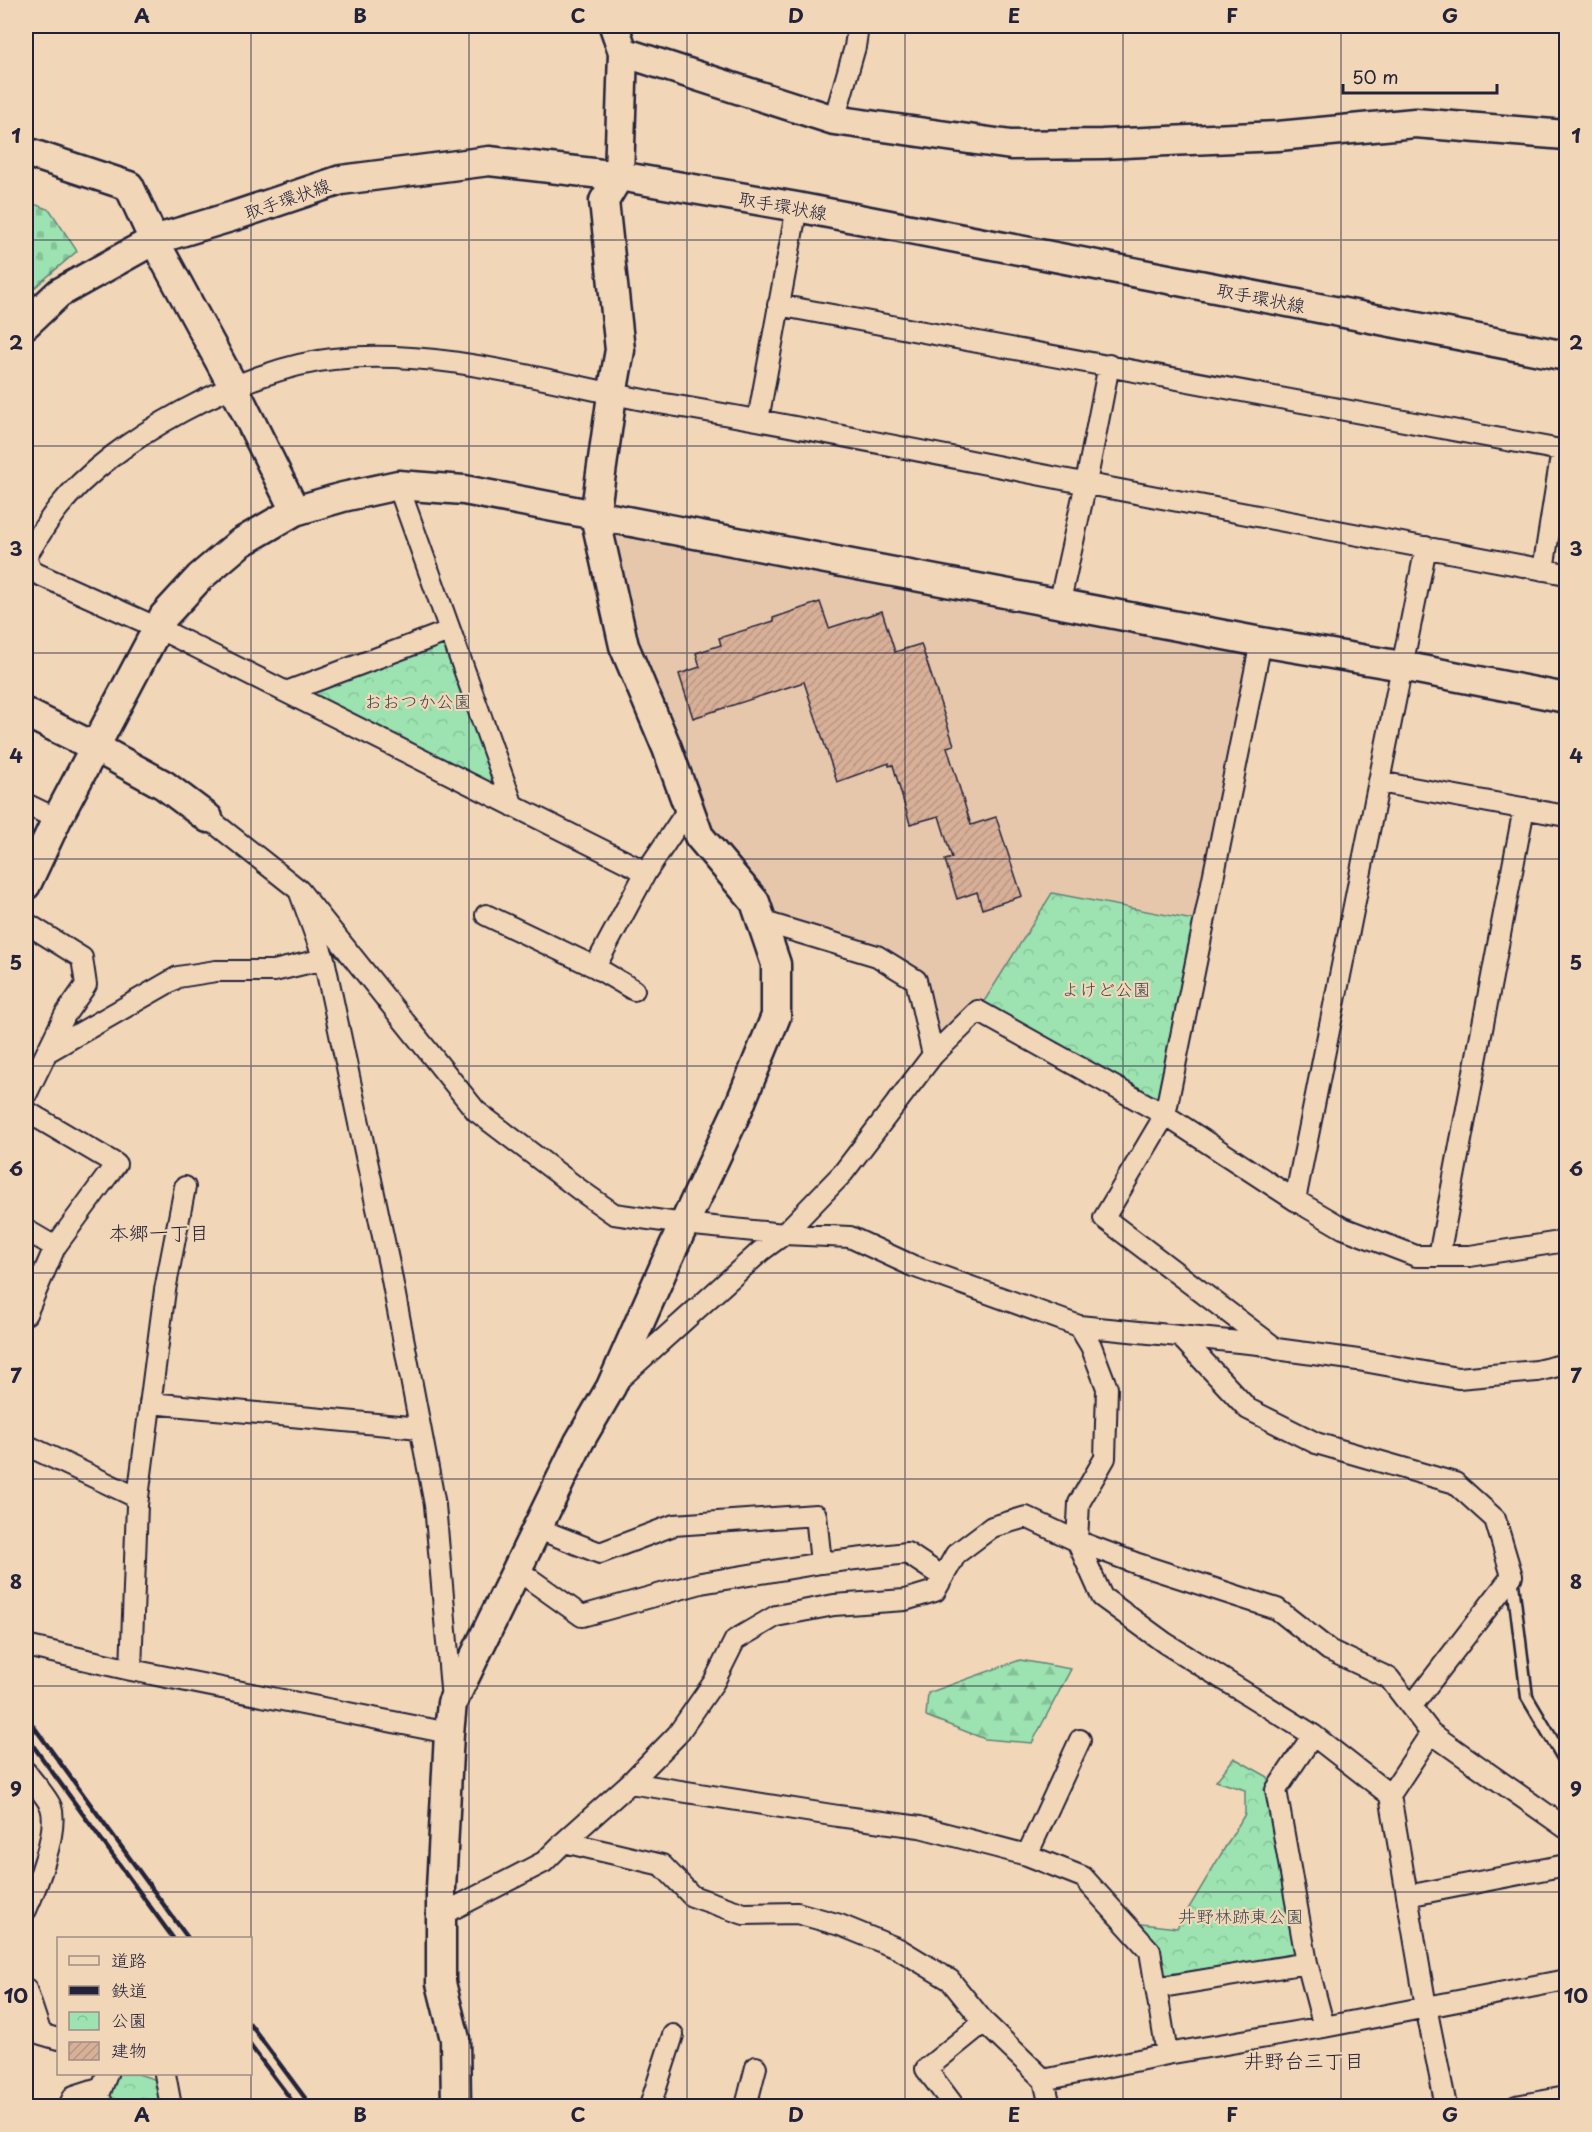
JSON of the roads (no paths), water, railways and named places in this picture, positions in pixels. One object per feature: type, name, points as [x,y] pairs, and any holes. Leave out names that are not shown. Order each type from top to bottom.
[{"type":"street","points":[[452,1703],[579,1442],[611,1387],[738,1109],[776,1016],[776,964],[755,902],[699,836],[624,646],[595,516],[620,350],[604,201],[619,176],[623,52],[614,26]]},
{"type":"street","points":[[834,120],[855,47],[858,26]]},
{"type":"street","points":[[623,52],[834,120],[1011,145],[1102,144],[1278,136],[1415,123],[1566,135]]},
{"type":"street","points":[[26,152],[129,186],[154,240],[295,511]]},
{"type":"street","name":"取手環状線","points":[[26,324],[59,293],[154,240],[341,180],[489,161],[619,176],[796,207],[1566,356]]},
{"type":"street","points":[[758,420],[796,207]]},
{"type":"street","points":[[779,303],[1564,451],[1543,570]]},
{"type":"street","points":[[646,872],[158,628],[31,571],[27,556],[58,507],[105,460],[181,411],[276,371],[332,359],[419,357],[523,374],[612,395],[758,420],[1566,574]]},
{"type":"street","points":[[1059,604],[1109,365]]},
{"type":"street","points":[[398,485],[513,806]]},
{"type":"street","points":[[26,885],[57,819],[164,616],[200,577],[240,543],[295,511],[343,497],[398,485],[464,490],[1566,698]]},
{"type":"street","points":[[1295,1200],[1426,547]]},
{"type":"street","points":[[286,692],[449,631]]},
{"type":"street","points":[[1261,642],[1166,1115],[1104,1218],[1276,1349]]},
{"type":"street","points":[[26,713],[164,785],[298,890],[476,1111],[614,1214],[684,1224],[850,1238],[913,1266],[1079,1326],[1259,1344],[1276,1349],[1358,1360],[1458,1378],[1537,1371],[1566,1364]]},
{"type":"street","points":[[1379,782],[1566,816]]},
{"type":"street","points":[[26,804],[57,819]]},
{"type":"street","points":[[595,967],[646,872],[689,808]]},
{"type":"street","points":[[1439,1256],[1524,808]]},
{"type":"street","points":[[298,890],[324,959],[390,1269],[435,1504],[452,1703],[448,1733],[441,1915],[441,1983],[455,2039],[456,2106]]},
{"type":"street","points":[[486,915],[595,967],[634,990]]},
{"type":"street","points":[[761,921],[877,956],[916,980],[933,1055]]},
{"type":"street","points":[[26,924],[82,958],[86,985],[65,1015],[26,1095]]},
{"type":"street","points":[[47,1052],[178,977],[216,971],[274,971],[324,959]]},
{"type":"street","points":[[611,1387],[761,1251],[784,1234],[843,1173],[933,1055],[978,1011],[1166,1115],[1295,1200],[1343,1228],[1416,1256],[1470,1256],[1566,1240]]},
{"type":"street","points":[[26,1111],[116,1164],[56,1247],[26,1314]]},
{"type":"street","points":[[131,1670],[138,1498],[165,1290],[185,1187]]},
{"type":"street","points":[[26,1230],[56,1247]]},
{"type":"street","points":[[1079,1326],[1091,1346],[1107,1388],[1104,1458],[1079,1503],[1077,1541],[1102,1597],[1165,1643],[1313,1735],[1390,1795],[1426,2007],[1446,2106]]},
{"type":"street","points":[[1180,1336],[1248,1410],[1317,1443],[1455,1483],[1495,1519],[1512,1576],[1411,1707]]},
{"type":"street","points":[[150,1403],[420,1428]]},
{"type":"street","points":[[26,1445],[138,1498]]},
{"type":"street","points":[[536,1528],[600,1553],[674,1525],[816,1515],[821,1563]]},
{"type":"street","points":[[441,1915],[544,1862],[630,1783],[677,1735],[714,1682],[735,1640],[776,1616],[834,1605],[905,1600],[935,1591],[956,1554],[992,1527],[1026,1517],[1077,1541],[1138,1564],[1277,1608],[1329,1650],[1389,1678],[1431,1733],[1566,1828]]},
{"type":"street","points":[[516,1569],[582,1616],[701,1583],[821,1563],[907,1553],[944,1577]]},
{"type":"street","points":[[26,1646],[131,1670],[448,1733]]},
{"type":"street","points":[[1390,1795],[1431,1733]]},
{"type":"street","points":[[1313,1735],[1276,1790],[1307,1964],[1324,2027]]},
{"type":"street","points":[[1027,1855],[1080,1740]]},
{"type":"street","points":[[26,1772],[51,1806],[52,1836],[31,1887],[26,1911]]},
{"type":"street","points":[[630,1783],[920,1827],[1027,1855],[1083,1877],[1150,1951],[1167,2054]]},
{"type":"street","points":[[564,1842],[662,1865],[692,1896],[744,1914],[796,1913],[840,1925],[899,1949],[950,1980],[984,2022],[1044,2080],[1050,2106]]},
{"type":"street","points":[[1407,1896],[1566,1865]]},
{"type":"street","points":[[1156,1988],[1307,1964]]},
{"type":"street","points":[[1044,2080],[1167,2054],[1324,2027],[1566,1980]]},
{"type":"street","points":[[26,1989],[41,2034],[57,2039]]},
{"type":"street","points":[[954,2106],[926,2069],[984,2022]]},
{"type":"street","points":[[650,2106],[673,2035]]},
{"type":"street","points":[[746,2106],[756,2067]]},
{"type":"street","points":[[165,2075],[171,2106]]},
{"type":"street","points":[[69,2106],[74,2096],[104,2089]]},
{"type":"street","points":[[1516,2106],[1566,2097]]},
{"type":"lane","points":[[1512,1576],[1527,1697],[1566,1763]]},
{"type":"railway","points":[[26,1716],[187,1937]]},
{"type":"railway","points":[[26,1736],[172,1937]]},
{"type":"railway","points":[[252,2027],[311,2106]]},
{"type":"railway","points":[[252,2048],[296,2106]]},
{"type":"district","name":"本郷一丁目","points":[[159,1232]]},
{"type":"district","name":"井野台三丁目","points":[[1304,2060]]},
{"type":"park label","name":"おおつか公園","points":[[418,700]]},
{"type":"park label","name":"よけど公園","points":[[1106,988]]},
{"type":"park label","name":"井野林跡東公園","points":[[1241,1915]]}]
